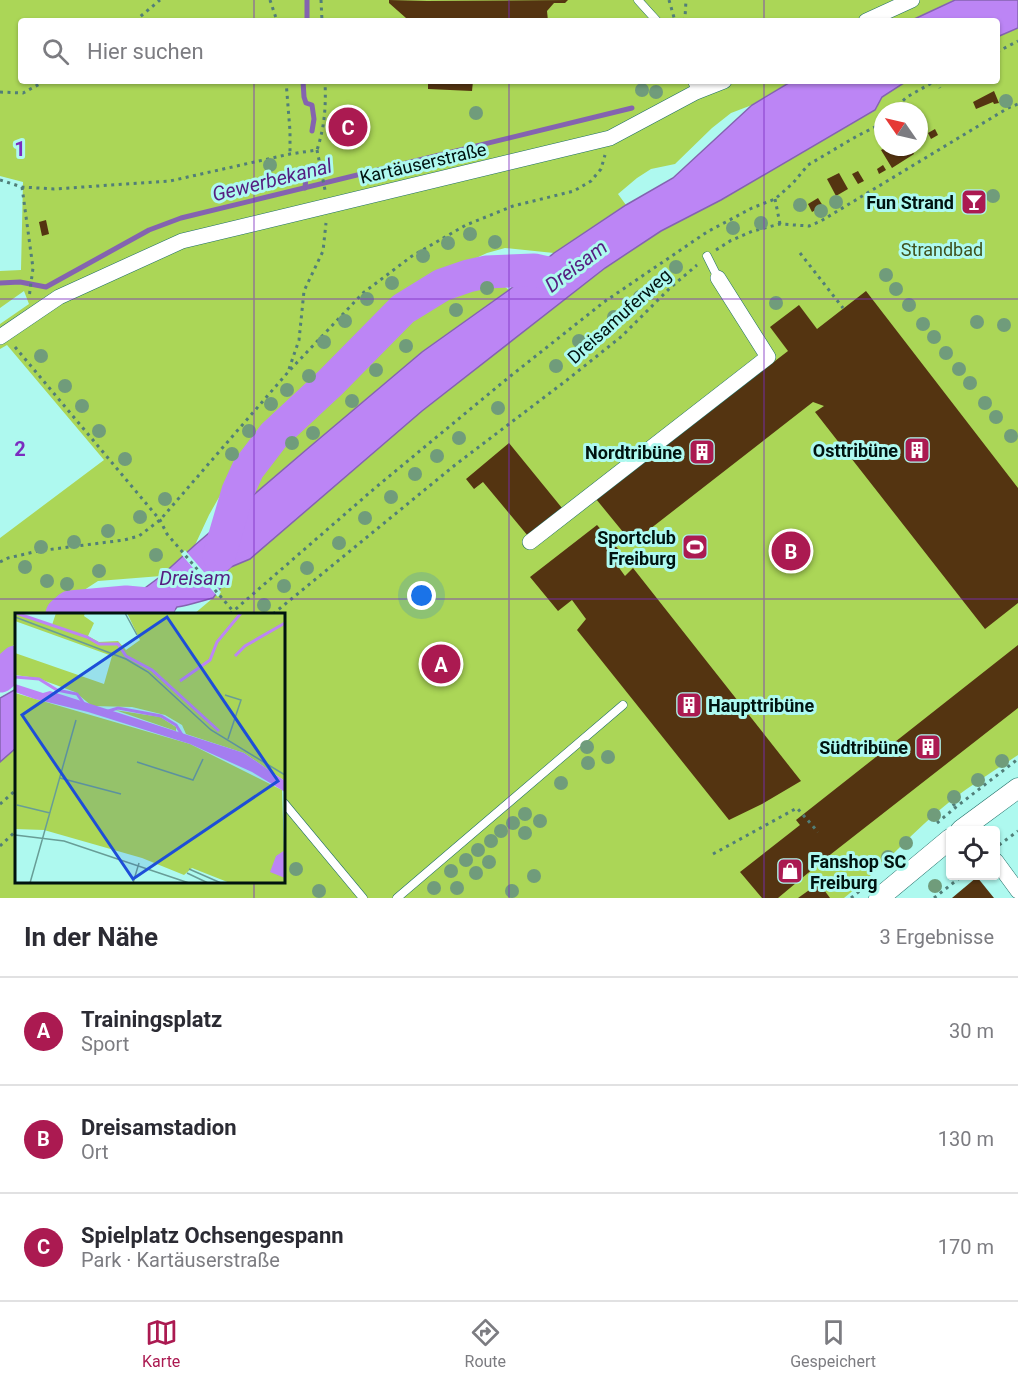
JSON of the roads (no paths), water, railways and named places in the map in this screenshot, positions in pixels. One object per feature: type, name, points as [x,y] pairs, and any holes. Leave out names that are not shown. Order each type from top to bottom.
[{"type":"main road","points":[[971,826],[1018,788]]},
{"type":"main road","points":[[879,898],[946,843]]},
{"type":"street","points":[[873,18],[912,0]]},
{"type":"street","name":"Kartäuserstraße","points":[[2,335],[59,297],[182,241],[327,201],[609,138],[694,87],[709,84]]},
{"type":"street","points":[[530,542],[770,359],[718,278]]},
{"type":"street","points":[[1000,866],[1018,891]]},
{"type":"lane","points":[[638,0],[654,18]]},
{"type":"lane","points":[[707,256],[718,278]]},
{"type":"lane","points":[[397,898],[623,705]]},
{"type":"lane","points":[[285,804],[363,898]]},
{"type":"water","points":[[955,0],[1018,0],[1018,28],[1000,36],[1000,18],[916,18]]},
{"type":"water","name":"Dreisam","points":[[787,84],[902,84],[882,97],[879,102],[874,102],[874,111],[721,200],[661,231],[605,268],[422,411],[250,559],[231,567],[221,576],[222,586],[213,598],[177,607],[173,613],[112,613],[161,576],[422,352],[509,290],[554,253],[626,205],[673,178],[752,105]]},
{"type":"water","points":[[15,690],[15,749],[0,762],[0,698]]},
{"type":"waterway","points":[[307,0],[307,18]]},
{"type":"waterway","points":[[303,84],[306,103],[312,105],[314,119],[312,131]]},
{"type":"waterway","name":"Gewerbekanal","points":[[0,283],[20,282],[46,287],[149,230],[181,218],[632,108]]},
{"type":"waterway","points":[[305,188],[306,177]]},
{"type":"waterway","points":[[219,556],[238,491],[248,469],[274,435],[330,383],[403,309],[442,285],[486,272],[534,270],[562,276]]},
{"type":"waterway","points":[[63,613],[70,607],[126,602],[159,605]]},
{"type":"waterway","points":[[0,676],[15,663]]},
{"type":"place","name":"Spielplatz Ochsengespann","points":[[348,127]]},
{"type":"place","name":"Fun Strand","points":[[974,202]]},
{"type":"place","name":"Osttribüne","points":[[917,450]]},
{"type":"place","name":"Nordtribüne","points":[[702,452]]},
{"type":"place","name":"Sportclub Freiburg","points":[[695,547]]},
{"type":"place","name":"Dreisamstadion","points":[[791,551]]},
{"type":"place","name":"Trainingsplatz","points":[[441,664]]},
{"type":"place","name":"Haupttribüne","points":[[689,705]]},
{"type":"place","name":"Südtribüne","points":[[928,747]]},
{"type":"place","name":"Fanshop SC Freiburg","points":[[790,871]]},
{"type":"park label","name":"Strandbad","points":[[942,249]]}]
